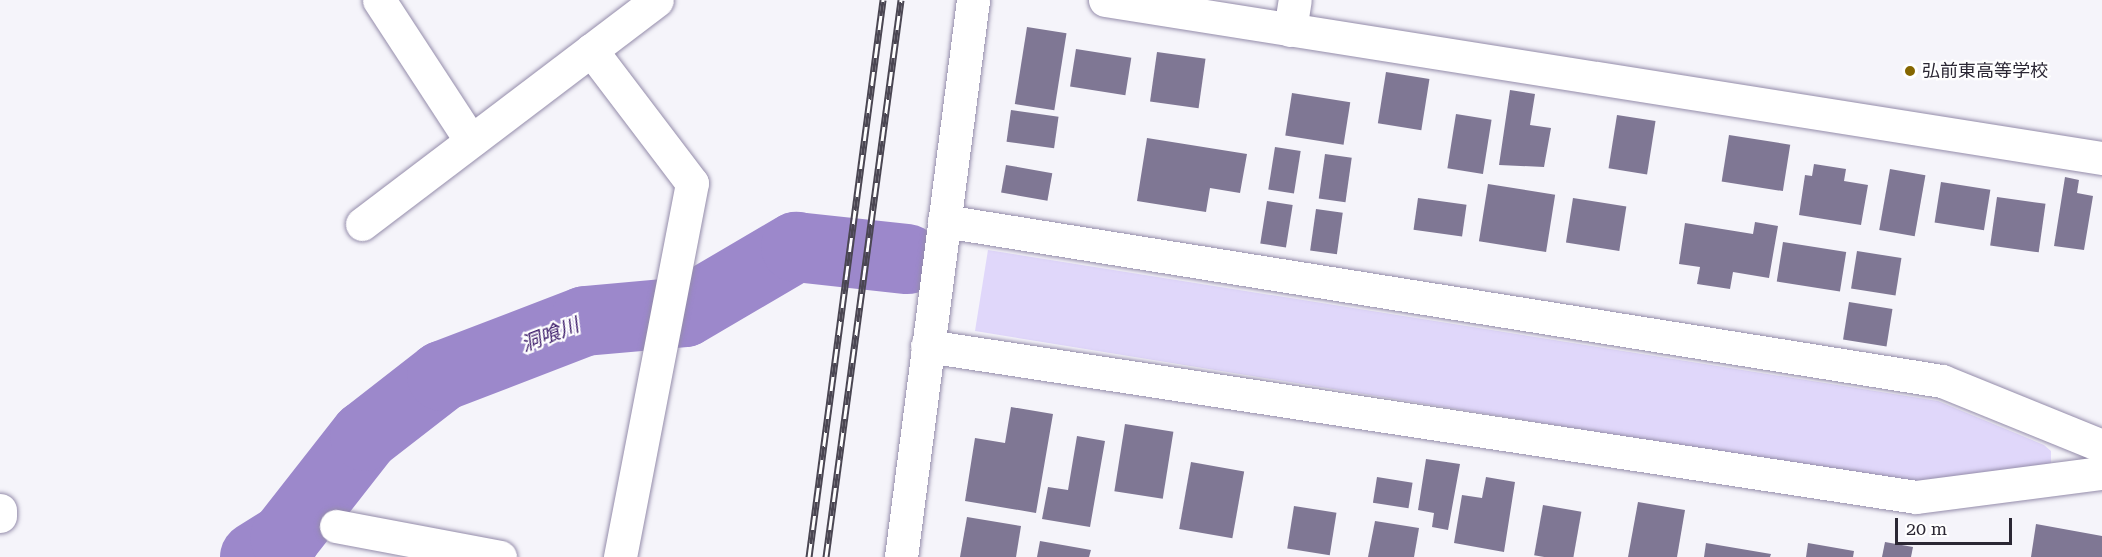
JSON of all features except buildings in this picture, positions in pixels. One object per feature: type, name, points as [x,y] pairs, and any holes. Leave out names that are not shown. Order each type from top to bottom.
[{"type":"street","points":[[379,0],[471,141]]},
{"type":"street","points":[[362,224],[657,0]]},
{"type":"street","points":[[901,557],[973,0]]},
{"type":"street","points":[[1105,0],[1293,15],[2102,158]]},
{"type":"street","points":[[591,50],[692,183],[669,294],[665,342],[620,557]]},
{"type":"street","points":[[944,221],[1942,381],[2102,446]]},
{"type":"street","points":[[927,346],[1916,497],[2102,473]]},
{"type":"street","points":[[0,510],[0,516]]},
{"type":"street","points":[[336,526],[500,557]]},
{"type":"shaded area","points":[[988,250],[1938,401],[2044,445],[2051,451],[2051,465],[1925,485],[975,331]]},
{"type":"waterway","name":"洞喰川","points":[[255,557],[285,538],[365,436],[442,376],[585,321],[685,312],[796,247],[907,259]]},
{"type":"railway","points":[[809,557],[883,0]]},
{"type":"railway","points":[[826,557],[901,0]]},
{"type":"place","name":"弘前東高等学校","points":[[1910,71]]}]
